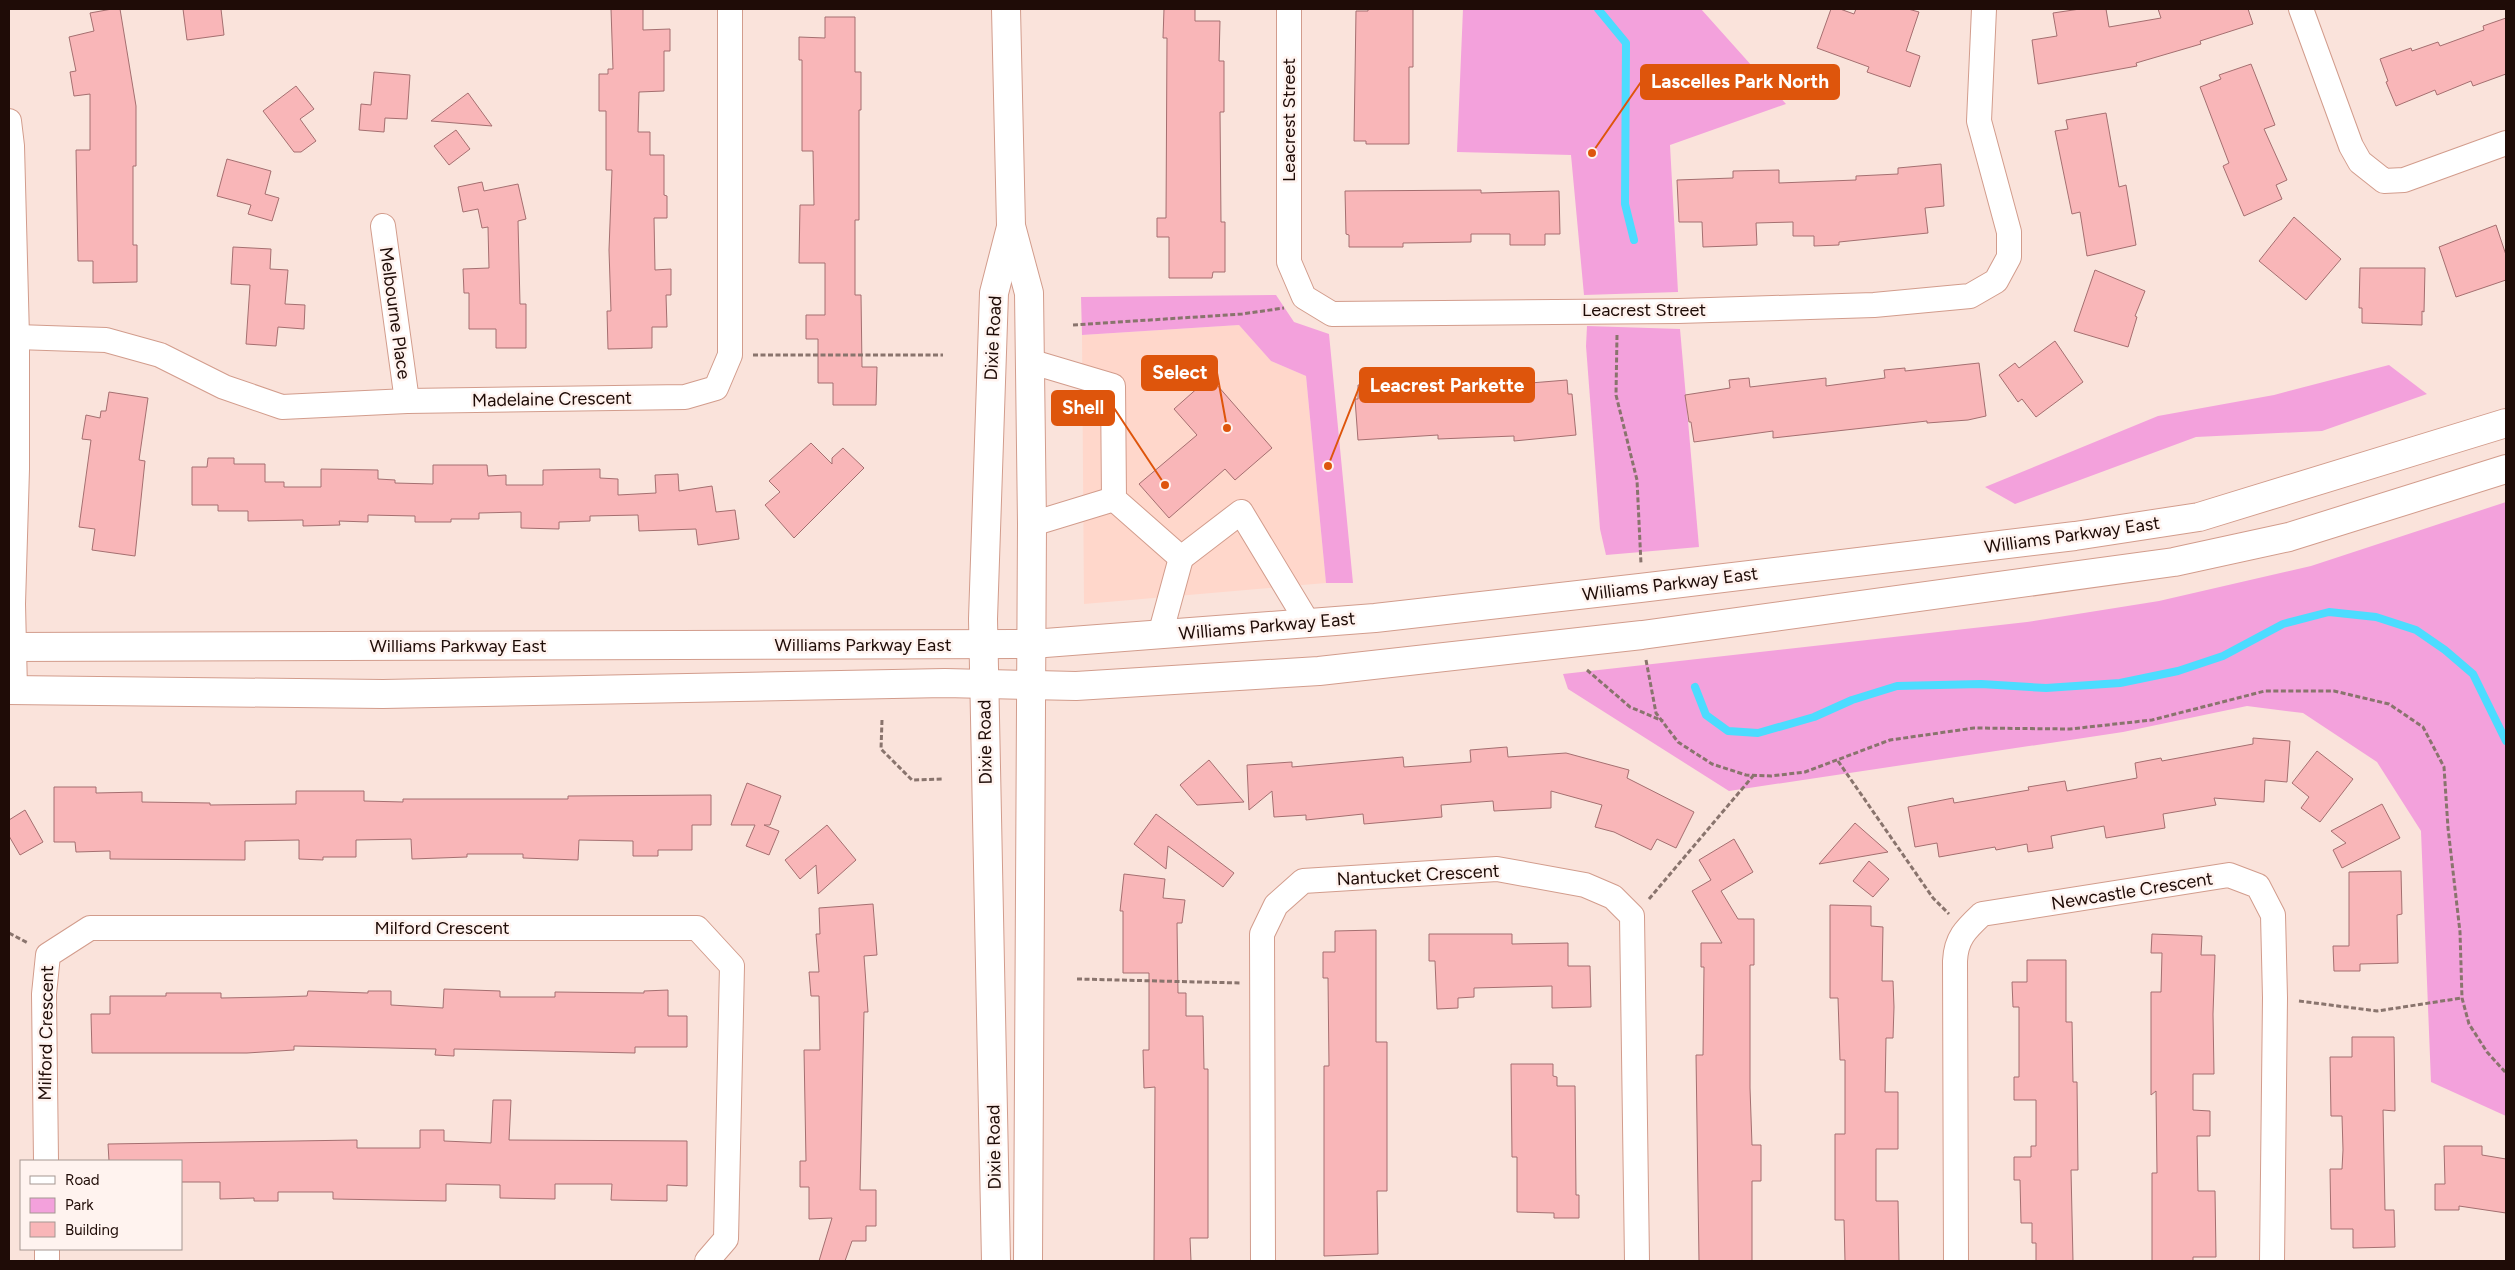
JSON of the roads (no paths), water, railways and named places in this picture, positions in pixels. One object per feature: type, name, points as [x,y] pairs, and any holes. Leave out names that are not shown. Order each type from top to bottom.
[{"type":"main road","name":"Dixie Road","points":[[1006,9],[1011,226],[1029,293],[1032,685],[1031,978],[1027,1100],[1028,1261]]},
{"type":"main road","name":"Dixie Road","points":[[996,1261],[984,645],[994,293],[1011,226]]},
{"type":"main road","name":"Williams Parkway East","points":[[11,648],[984,645],[1032,644],[1308,623],[1640,588],[2075,536],[2199,517],[2506,423]]},
{"type":"main road","points":[[12,690],[383,694],[984,683],[1032,685],[1125,684],[1319,670],[1642,635],[2174,562],[2288,538],[2506,469]]},
{"type":"street","name":"Madelaine Crescent","points":[[17,337],[106,340],[160,355],[224,387],[282,407],[406,401],[685,397],[716,388],[730,355],[730,9]]},
{"type":"street","name":"Leacrest Street","points":[[1289,9],[1289,262],[1304,297],[1332,314],[1617,309],[1678,310],[1874,305],[1970,296],[1996,281],[2009,256],[2009,232],[1979,121],[1984,9]]},
{"type":"street","points":[[2302,9],[2351,146],[2360,162],[2384,181],[2404,180],[2506,143]]},
{"type":"street","points":[[9,121],[12,146],[17,337],[11,648],[12,690]]},
{"type":"street","name":"Melbourne Place","points":[[383,226],[406,401]]},
{"type":"street","points":[[1029,361],[1112,386],[1114,499],[1181,558]]},
{"type":"street","points":[[1032,524],[1114,499]]},
{"type":"street","points":[[1160,635],[1181,558],[1241,512],[1308,623]]},
{"type":"street","name":"Nantucket Crescent","points":[[1263,1261],[1262,934],[1276,905],[1303,881],[1497,869],[1585,885],[1613,897],[1632,916],[1637,1261]]},
{"type":"street","name":"Newcastle Crescent","points":[[1956,1261],[1955,961],[1956,946],[1964,930],[1982,914],[2229,875],[2258,886],[2273,915],[2275,998],[2272,1261]]},
{"type":"street","name":"Milford Crescent","points":[[46,1160],[44,994],[48,955],[90,928],[697,928],[732,966],[726,1238],[708,1261]]},
{"type":"waterway","points":[[1598,9],[1626,43],[1625,204],[1634,240]]},
{"type":"waterway","points":[[1695,687],[1706,715],[1728,731],[1758,733],[1814,717],[1852,700],[1897,686],[1981,684],[2046,688],[2120,683],[2178,671],[2223,656],[2283,624],[2329,612],[2376,617],[2416,630],[2445,650],[2473,674],[2506,741]]},
{"type":"place","name":"Lascelles Park North","points":[[1592,153]]},
{"type":"place","name":"Select","points":[[1227,428]]},
{"type":"place","name":"Leacrest Parkette","points":[[1328,466]]},
{"type":"place","name":"Shell","points":[[1165,485]]}]
